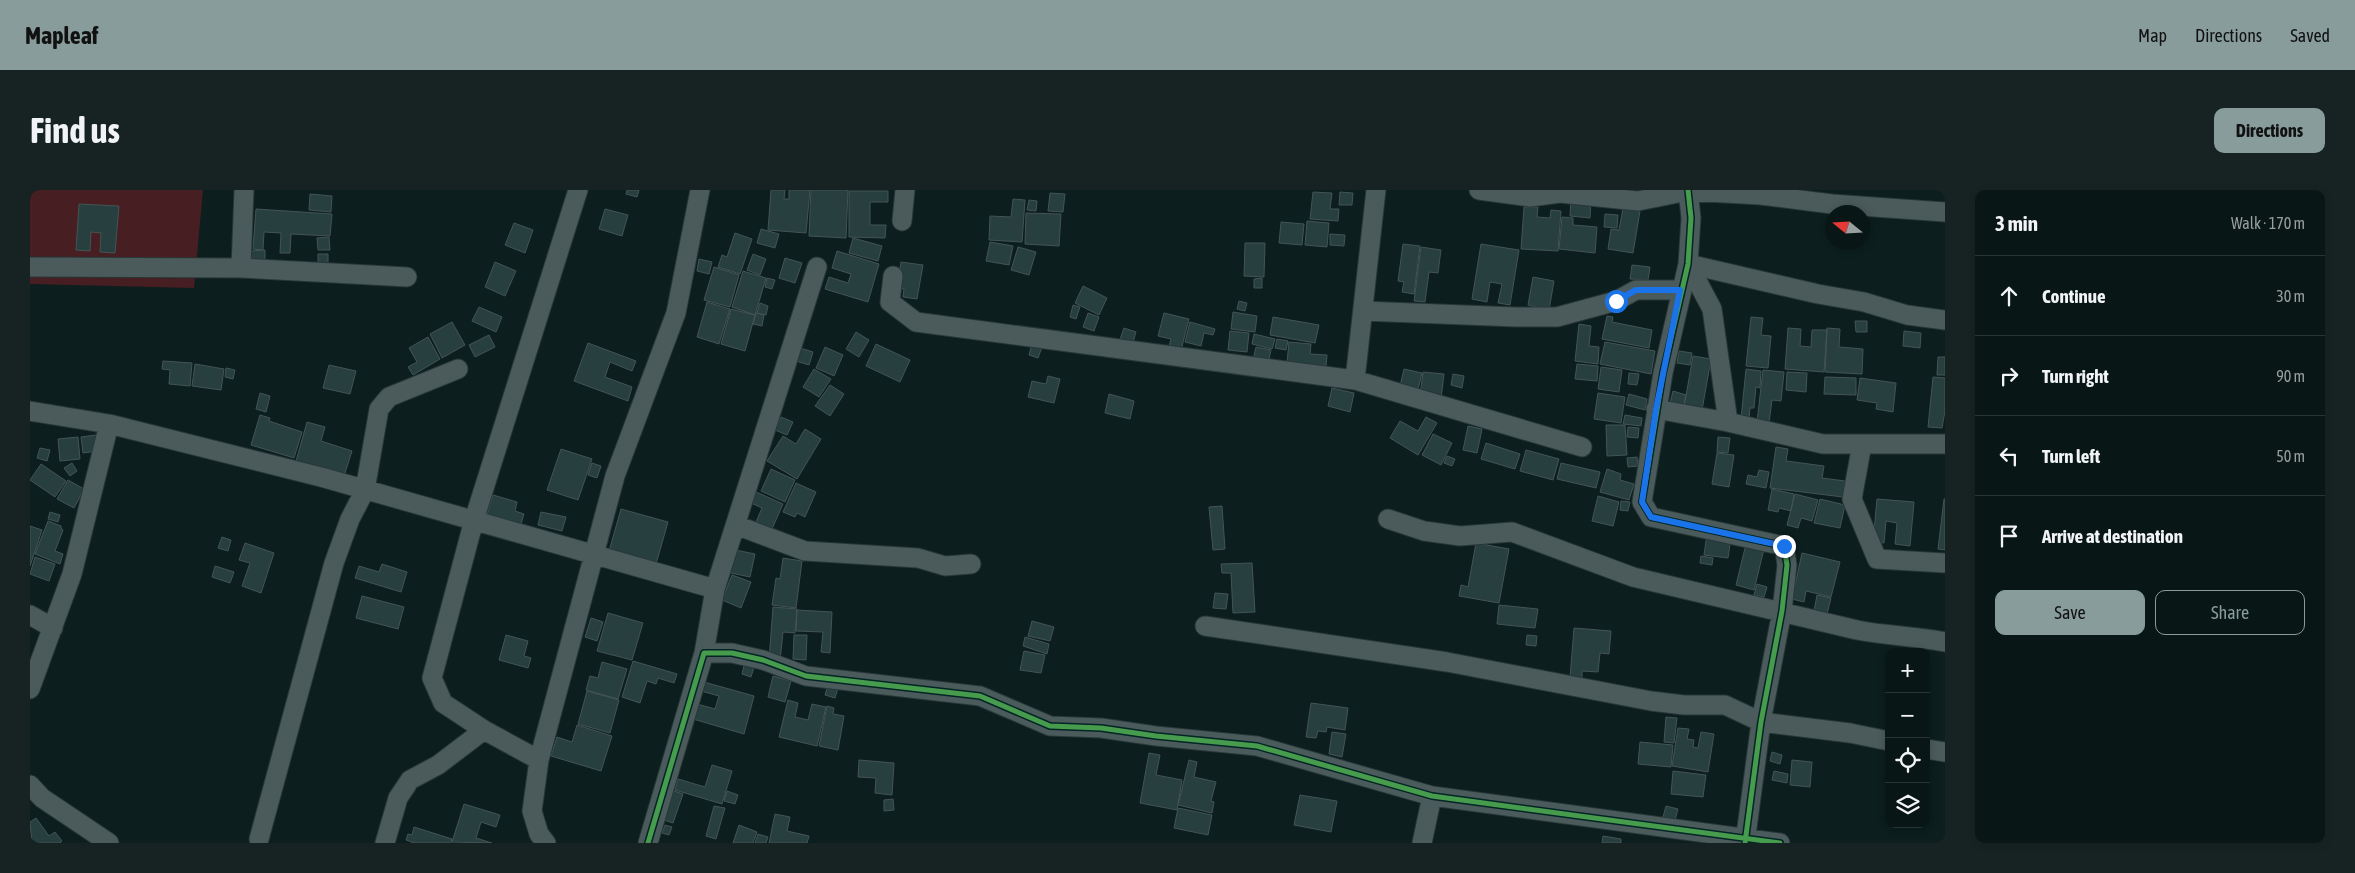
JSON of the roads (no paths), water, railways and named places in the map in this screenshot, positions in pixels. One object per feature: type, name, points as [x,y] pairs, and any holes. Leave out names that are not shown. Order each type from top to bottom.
[{"type":"street","points":[[241,268],[244,190]]},
{"type":"street","points":[[539,760],[484,730],[444,703],[432,678],[474,520],[578,190]]},
{"type":"street","points":[[539,840],[532,811],[539,760],[615,476],[676,312],[700,190]]},
{"type":"street","points":[[902,222],[905,190]]},
{"type":"street","points":[[1355,380],[1376,190]]},
{"type":"street","points":[[1479,190],[1530,196],[1560,193],[1638,202],[1688,190],[1761,195],[1832,204],[1945,212]]},
{"type":"street","points":[[1688,190],[1691,218],[1688,264],[1680,290],[1656,409],[1642,502],[1651,517],[1784,546],[1787,565],[1782,612],[1761,722],[1746,841]]},
{"type":"street","points":[[1688,264],[1818,294],[1864,302],[1907,315],[1945,320]]},
{"type":"street","points":[[1688,264],[1712,309],[1728,422]]},
{"type":"street","points":[[30,267],[241,268],[407,277]]},
{"type":"street","points":[[648,843],[704,653],[715,589],[817,267]]},
{"type":"street","points":[[893,276],[890,302],[916,322],[1355,380],[1582,447]]},
{"type":"street","points":[[1363,311],[1557,317],[1616,301],[1636,290],[1680,290]]},
{"type":"street","points":[[259,839],[334,563],[350,519],[365,490],[378,409],[389,397],[458,369]]},
{"type":"street","points":[[1656,409],[1728,422],[1823,444],[1945,444]]},
{"type":"street","points":[[30,411],[109,424],[321,477],[715,589]]},
{"type":"street","points":[[30,689],[72,574],[109,424]]},
{"type":"street","points":[[1862,444],[1852,499],[1877,559],[1945,563]]},
{"type":"street","points":[[1388,520],[1424,531],[1460,536],[1512,532],[1633,577],[1880,635],[1917,636],[1945,642]]},
{"type":"street","points":[[736,525],[805,551],[918,558],[945,566],[971,564]]},
{"type":"street","points":[[30,616],[52,628]]},
{"type":"street","points":[[1205,626],[1447,662],[1651,701],[1684,706],[1725,706],[1761,722],[1850,733],[1885,740]]},
{"type":"street","points":[[704,653],[732,653],[755,658],[806,676],[980,696],[1050,726],[1100,728],[1156,736],[1257,746],[1432,796],[1746,841],[1780,843]]},
{"type":"street","points":[[385,843],[398,798],[410,780],[438,765],[484,730]]},
{"type":"street","points":[[1930,749],[1945,752]]},
{"type":"street","points":[[30,785],[42,798],[109,843]]},
{"type":"street","points":[[1422,843],[1432,796]]}]
